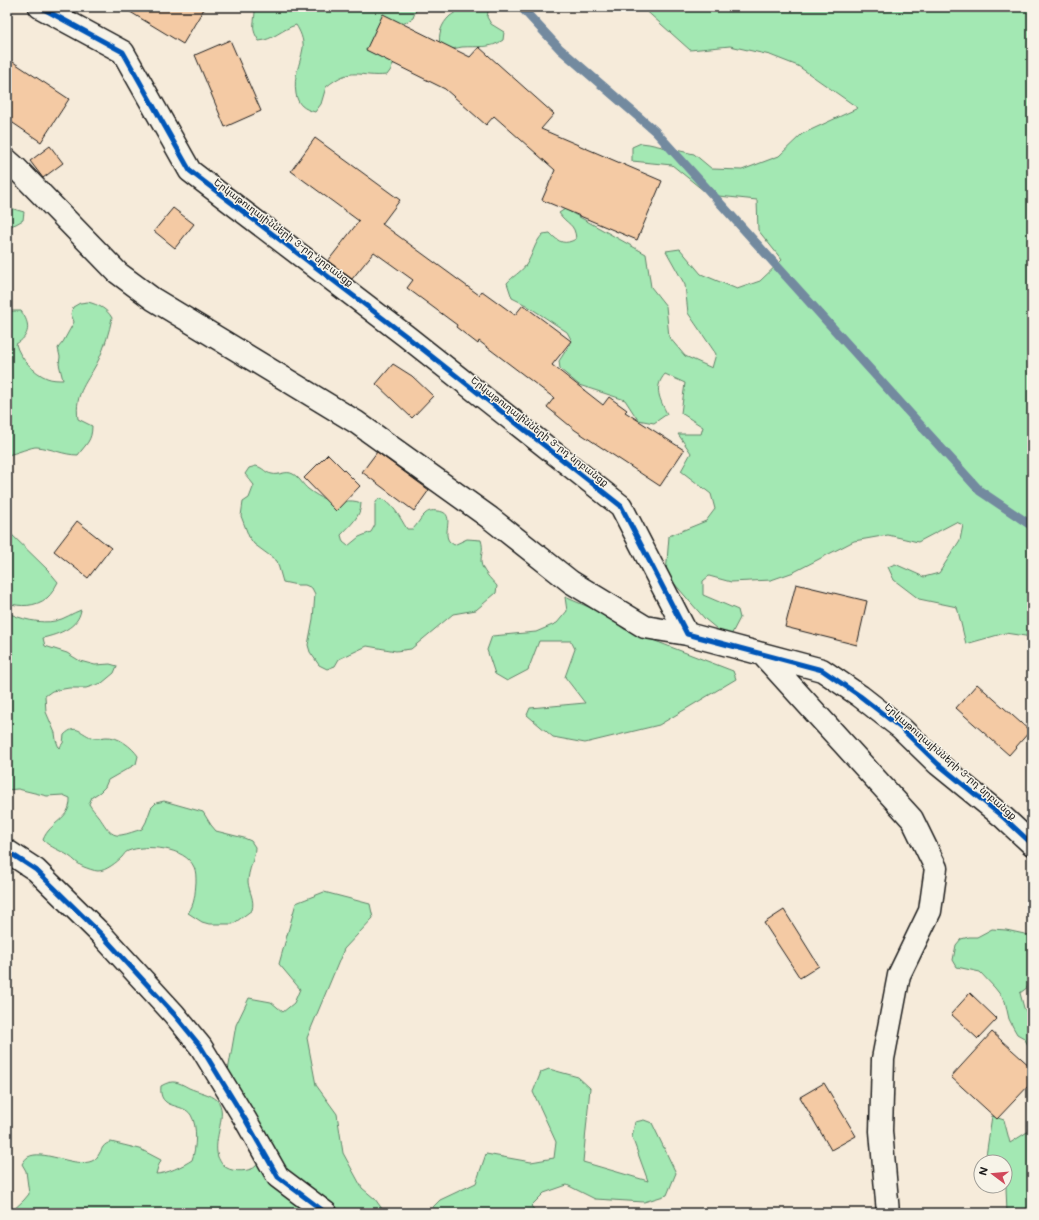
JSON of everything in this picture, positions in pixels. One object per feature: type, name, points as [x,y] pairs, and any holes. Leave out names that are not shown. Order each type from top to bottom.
[{"type":"street","name":"Երկաթուղայինների 3-րդ նրբանցք","points":[[40,7],[123,52],[190,171],[412,341],[621,506],[687,634],[822,670],[860,696],[901,728],[938,764],[1032,844]]},
{"type":"street","points":[[7,160],[118,273],[153,299],[356,422],[490,518],[570,582],[645,627],[687,634]]},
{"type":"street","points":[[763,655],[912,819],[936,868],[930,911],[899,975],[883,1059],[881,1131],[888,1213]]},
{"type":"street","points":[[7,851],[36,870],[100,933],[174,1014],[201,1047],[245,1118],[278,1176],[326,1213]]},
{"type":"green space","points":[[252,7],[417,7],[413,18],[398,27],[395,58],[391,70],[387,75],[350,74],[335,80],[326,87],[321,104],[315,112],[302,106],[298,101],[296,94],[295,81],[302,54],[303,42],[296,25],[269,39],[259,41],[254,30],[255,12]]},
{"type":"green space","points":[[459,7],[489,7],[487,17],[491,24],[504,32],[503,40],[494,45],[462,47],[446,50],[440,46],[439,38],[442,26]]},
{"type":"green space","points":[[642,7],[1032,7],[1032,637],[1005,633],[966,644],[957,607],[919,599],[894,580],[888,567],[895,564],[924,577],[939,573],[960,540],[963,525],[956,522],[918,542],[888,535],[854,541],[794,572],[771,580],[731,582],[709,576],[703,581],[703,595],[738,610],[740,618],[729,639],[705,619],[666,574],[669,536],[706,521],[715,509],[711,494],[681,471],[691,453],[678,434],[701,434],[703,427],[681,413],[685,383],[665,374],[659,384],[659,394],[667,414],[654,423],[638,420],[625,400],[579,385],[560,369],[559,361],[572,341],[567,332],[526,305],[512,298],[507,283],[526,265],[543,234],[550,233],[562,242],[569,242],[576,239],[574,230],[559,213],[565,209],[646,254],[651,287],[666,306],[669,337],[685,356],[712,368],[716,354],[688,313],[685,285],[666,251],[680,249],[701,274],[737,289],[760,281],[782,260],[758,230],[757,200],[709,195],[672,165],[632,161],[632,147],[641,143],[649,144],[694,154],[712,169],[742,170],[779,156],[802,134],[858,108],[798,66],[770,55],[730,46],[690,50]]},
{"type":"green space","points":[[7,207],[24,212],[23,220],[7,227]]},
{"type":"green space","points":[[88,302],[96,304],[108,312],[112,318],[107,339],[101,354],[80,394],[78,401],[78,419],[92,426],[90,439],[78,455],[37,447],[7,455],[7,311],[21,311],[28,325],[28,329],[24,337],[16,344],[24,359],[42,376],[51,379],[63,380],[59,364],[60,357],[58,348],[74,322],[71,314],[73,307],[80,303]]},
{"type":"green space","points":[[256,466],[272,474],[293,474],[310,491],[327,500],[353,501],[361,503],[361,508],[357,517],[341,535],[343,542],[348,546],[359,537],[371,532],[375,525],[375,504],[379,498],[384,500],[392,507],[399,515],[407,529],[413,529],[429,511],[443,512],[448,518],[447,537],[454,545],[467,539],[481,540],[481,562],[487,575],[497,586],[496,593],[476,610],[453,614],[411,649],[396,651],[367,646],[339,659],[335,666],[327,669],[319,665],[310,652],[308,645],[313,619],[315,594],[312,588],[305,585],[283,582],[277,561],[254,544],[249,537],[241,516],[243,502],[249,498],[254,485],[245,474],[249,468]]},
{"type":"green space","points":[[7,530],[48,570],[58,582],[47,598],[33,605],[17,605],[7,603]]},
{"type":"green space","points":[[565,597],[605,614],[624,629],[733,671],[736,679],[659,725],[585,743],[553,737],[527,715],[530,708],[585,703],[565,677],[575,649],[571,641],[539,641],[528,670],[507,681],[495,674],[487,650],[492,636],[536,632],[557,623],[567,611]]},
{"type":"green space","points":[[81,610],[72,626],[61,632],[43,638],[45,646],[67,653],[80,661],[95,665],[110,664],[117,666],[114,673],[102,683],[86,688],[69,688],[52,691],[45,696],[46,712],[55,733],[59,748],[63,743],[64,735],[68,731],[76,729],[94,738],[111,737],[120,740],[132,749],[138,756],[136,764],[108,780],[105,787],[92,797],[89,804],[113,834],[121,835],[142,829],[151,808],[156,803],[164,801],[203,812],[216,831],[251,841],[255,847],[248,882],[253,906],[252,910],[233,924],[209,924],[202,922],[188,913],[194,898],[196,874],[194,867],[189,860],[182,855],[174,851],[164,849],[136,849],[127,851],[114,864],[101,871],[95,871],[84,867],[43,840],[50,829],[64,816],[69,805],[70,798],[63,795],[47,796],[18,789],[7,790],[7,612],[17,617],[50,622],[62,619]]},
{"type":"green space","points":[[324,892],[370,904],[373,918],[344,949],[307,1038],[316,1085],[337,1114],[343,1153],[362,1188],[375,1199],[385,1213],[10,1213],[29,1194],[26,1171],[22,1164],[27,1157],[41,1155],[74,1162],[89,1162],[96,1158],[105,1145],[111,1142],[140,1149],[161,1160],[156,1174],[165,1173],[192,1160],[196,1138],[195,1125],[191,1115],[183,1108],[167,1103],[161,1094],[161,1086],[172,1082],[211,1096],[217,1100],[220,1105],[221,1119],[217,1150],[218,1157],[224,1166],[233,1170],[242,1171],[254,1168],[256,1166],[260,1158],[228,1071],[236,1025],[249,998],[271,1002],[283,1012],[294,1003],[300,989],[279,964],[296,903]]},
{"type":"green space","points":[[992,929],[1006,930],[1029,935],[1032,934],[1032,984],[1020,993],[1024,1008],[1032,1021],[1032,1052],[1024,1038],[1017,1034],[1009,1019],[1005,1001],[995,988],[980,972],[957,967],[953,960],[956,945],[961,939],[977,937]]},
{"type":"green space","points":[[549,1069],[578,1077],[590,1088],[583,1162],[648,1181],[632,1137],[635,1122],[644,1120],[652,1123],[676,1173],[667,1195],[644,1202],[595,1199],[567,1185],[544,1193],[531,1206],[537,1213],[427,1213],[440,1200],[476,1183],[486,1154],[531,1162],[554,1158],[556,1142],[533,1092],[541,1072]]},
{"type":"green space","points":[[992,1116],[1004,1120],[1010,1143],[1032,1129],[1032,1213],[1007,1213],[1006,1194],[1013,1194],[1013,1154],[986,1154]]},
{"type":"building","points":[[122,7],[205,7],[183,44]]},
{"type":"building","points":[[383,14],[470,57],[479,47],[554,114],[541,129],[662,181],[637,240],[542,200],[555,170],[494,116],[486,125],[445,89],[366,50]]},
{"type":"building","points":[[230,40],[261,111],[225,127],[195,55]]},
{"type":"building","points":[[7,58],[69,99],[41,142],[7,119]]},
{"type":"building","points":[[315,138],[400,200],[382,224],[479,295],[482,291],[515,315],[523,305],[571,341],[552,365],[603,405],[609,397],[627,410],[625,412],[684,450],[660,486],[575,430],[547,407],[554,398],[479,341],[478,344],[456,327],[457,325],[407,288],[413,280],[374,252],[352,279],[328,261],[359,221],[291,171]]},
{"type":"building","points":[[50,146],[63,163],[43,178],[30,161]]},
{"type":"building","points":[[173,208],[194,224],[175,248],[154,231]]},
{"type":"building","points":[[393,364],[412,376],[433,396],[412,418],[376,384]]},
{"type":"building","points":[[377,452],[429,490],[414,511],[362,472]]},
{"type":"building","points":[[328,454],[360,486],[336,511],[304,478]]},
{"type":"building","points":[[77,521],[111,548],[88,578],[54,551]]},
{"type":"building","points":[[796,584],[867,601],[857,645],[785,627]]},
{"type":"building","points":[[977,684],[1030,731],[1009,755],[956,708]]},
{"type":"building","points":[[784,910],[819,966],[800,978],[764,923]]},
{"type":"building","points":[[970,993],[997,1019],[978,1039],[951,1014]]},
{"type":"building","points":[[992,1032],[1032,1068],[1032,1082],[997,1119],[951,1077]]},
{"type":"building","points":[[824,1083],[856,1136],[831,1150],[800,1097]]},
{"type":"waterway","points":[[521,7],[560,49],[655,131],[980,491],[1032,526]]},
{"type":"cycle path","points":[[40,7],[123,52],[190,171],[406,336],[621,506],[687,634],[822,670],[860,696],[901,728],[938,764],[1003,817],[1032,844]]},
{"type":"cycle path","points":[[7,851],[36,870],[100,933],[174,1014],[201,1047],[278,1177],[326,1213]]}]
